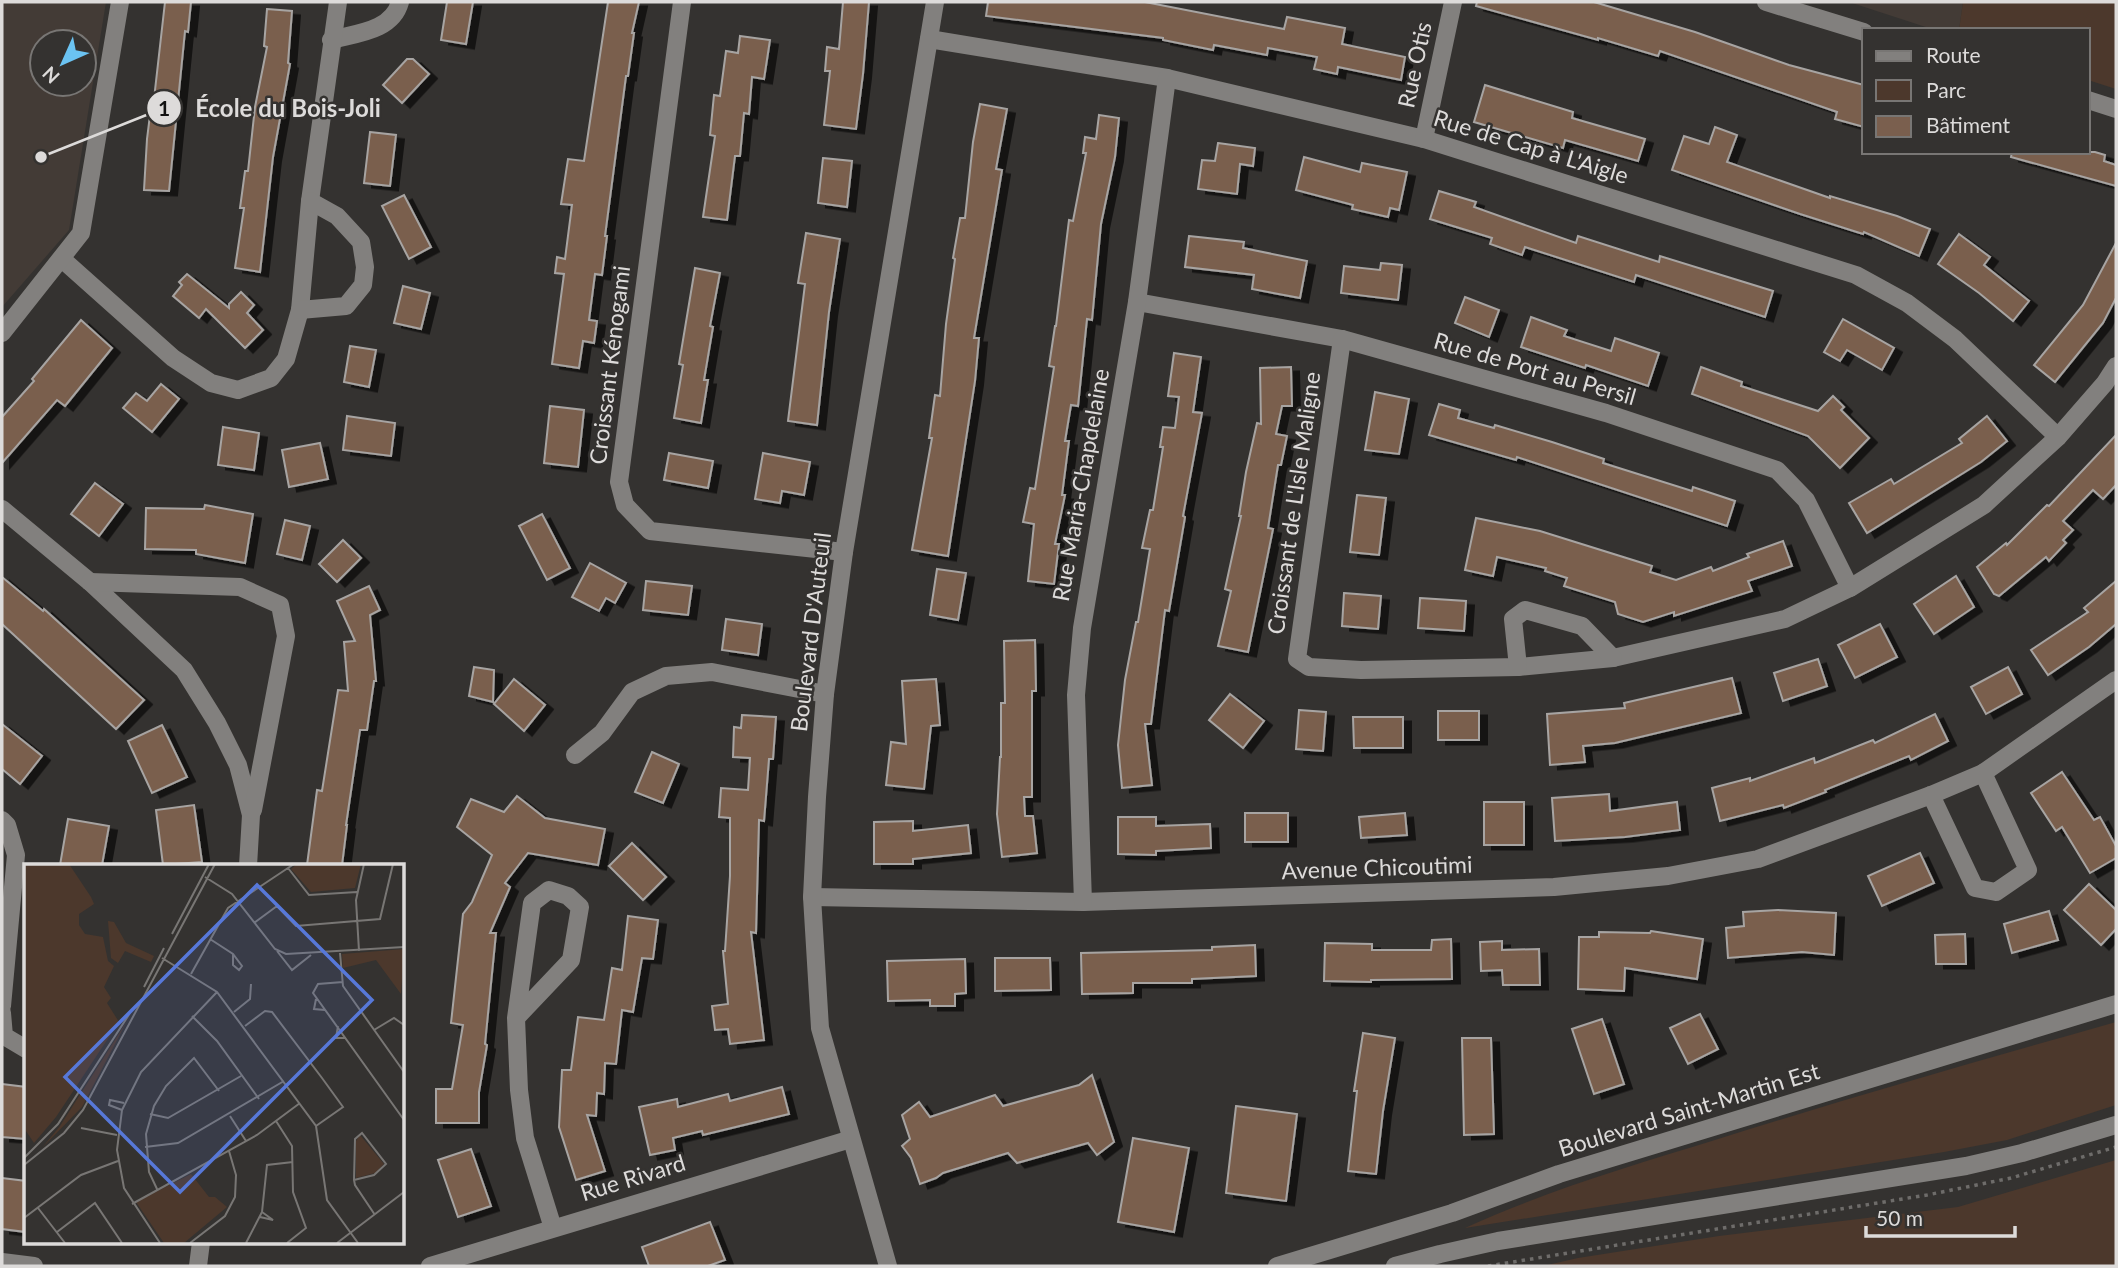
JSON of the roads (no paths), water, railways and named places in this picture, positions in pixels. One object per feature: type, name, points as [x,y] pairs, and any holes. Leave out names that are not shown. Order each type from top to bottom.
[{"type":"street","points":[[2,333],[81,233],[120,2]]},
{"type":"street","points":[[62,260],[173,358],[211,383],[238,390],[271,378],[286,359],[300,310],[310,201],[338,2]]},
{"type":"street","points":[[331,40],[378,28],[397,14],[400,2]]},
{"type":"street","name":"Croissant Kénogami","points":[[682,2],[619,482],[625,505],[650,531],[844,552]]},
{"type":"street","name":"Boulevard D'Auteuil","points":[[888,1266],[820,1028],[812,897],[825,694],[844,552],[935,2]]},
{"type":"street","name":"Rue Otis","points":[[1424,139],[1453,2]]},
{"type":"street","points":[[1766,2],[1862,31]]},
{"type":"street","name":"Rue de Cap à L'Aigle","points":[[929,39],[1167,78],[1424,139],[1856,275],[1908,303],[1955,339],[2058,437]]},
{"type":"street","name":"Rue Maria-Chapdelaine","points":[[1083,902],[1076,695],[1082,628],[1137,302],[1167,78]]},
{"type":"street","points":[[2090,101],[2116,109]]},
{"type":"street","points":[[300,310],[346,306],[363,285],[365,267],[361,242],[337,216],[310,201]]},
{"type":"street","name":"Rue de Port au Persil","points":[[1137,302],[1342,340],[1606,413],[1777,470],[1806,500],[1850,588]]},
{"type":"street","name":"Croissant de L'Isle Maligne","points":[[1342,340],[1297,659],[1309,667],[1361,670],[1518,667],[1613,658],[1785,619],[1850,588],[1984,505],[2058,437],[2105,383],[2116,366]]},
{"type":"street","points":[[2,509],[90,582],[184,670],[218,723],[238,765],[251,816]]},
{"type":"street","points":[[90,582],[240,587],[279,605],[286,636],[251,816],[248,864]]},
{"type":"street","points":[[1518,667],[1513,618],[1525,610],[1582,626],[1613,658]]},
{"type":"street","points":[[575,755],[602,733],[632,692],[666,676],[712,672],[825,694]]},
{"type":"street","name":"Avenue Chicoutimi","points":[[812,897],[1083,902],[1555,887],[1668,876],[1758,859],[1983,773],[2116,680]]},
{"type":"street","points":[[1931,795],[1975,888],[1996,892],[2028,870],[1983,773]]},
{"type":"street","points":[[2,820],[7,825],[16,855],[2,1006]]},
{"type":"street","points":[[516,1018],[571,960],[580,907],[568,896],[549,890],[532,903],[516,1018],[519,1090],[525,1138],[553,1228]]},
{"type":"street","name":"Boulevard Saint-Martin Est","points":[[1282,1266],[1442,1216],[1559,1174],[2116,1004]]},
{"type":"street","points":[[2,1013],[5,1036],[24,1048]]},
{"type":"street","points":[[1395,1266],[1498,1241],[1978,1163],[2052,1145],[2116,1125]]},
{"type":"street","name":"Rue Rivard","points":[[430,1266],[851,1139]]},
{"type":"street","points":[[198,1266],[201,1244]]},
{"type":"street","points":[[2,1262],[34,1266]]},
{"type":"place","name":"École du Bois-Joli","points":[[41,157]]}]
